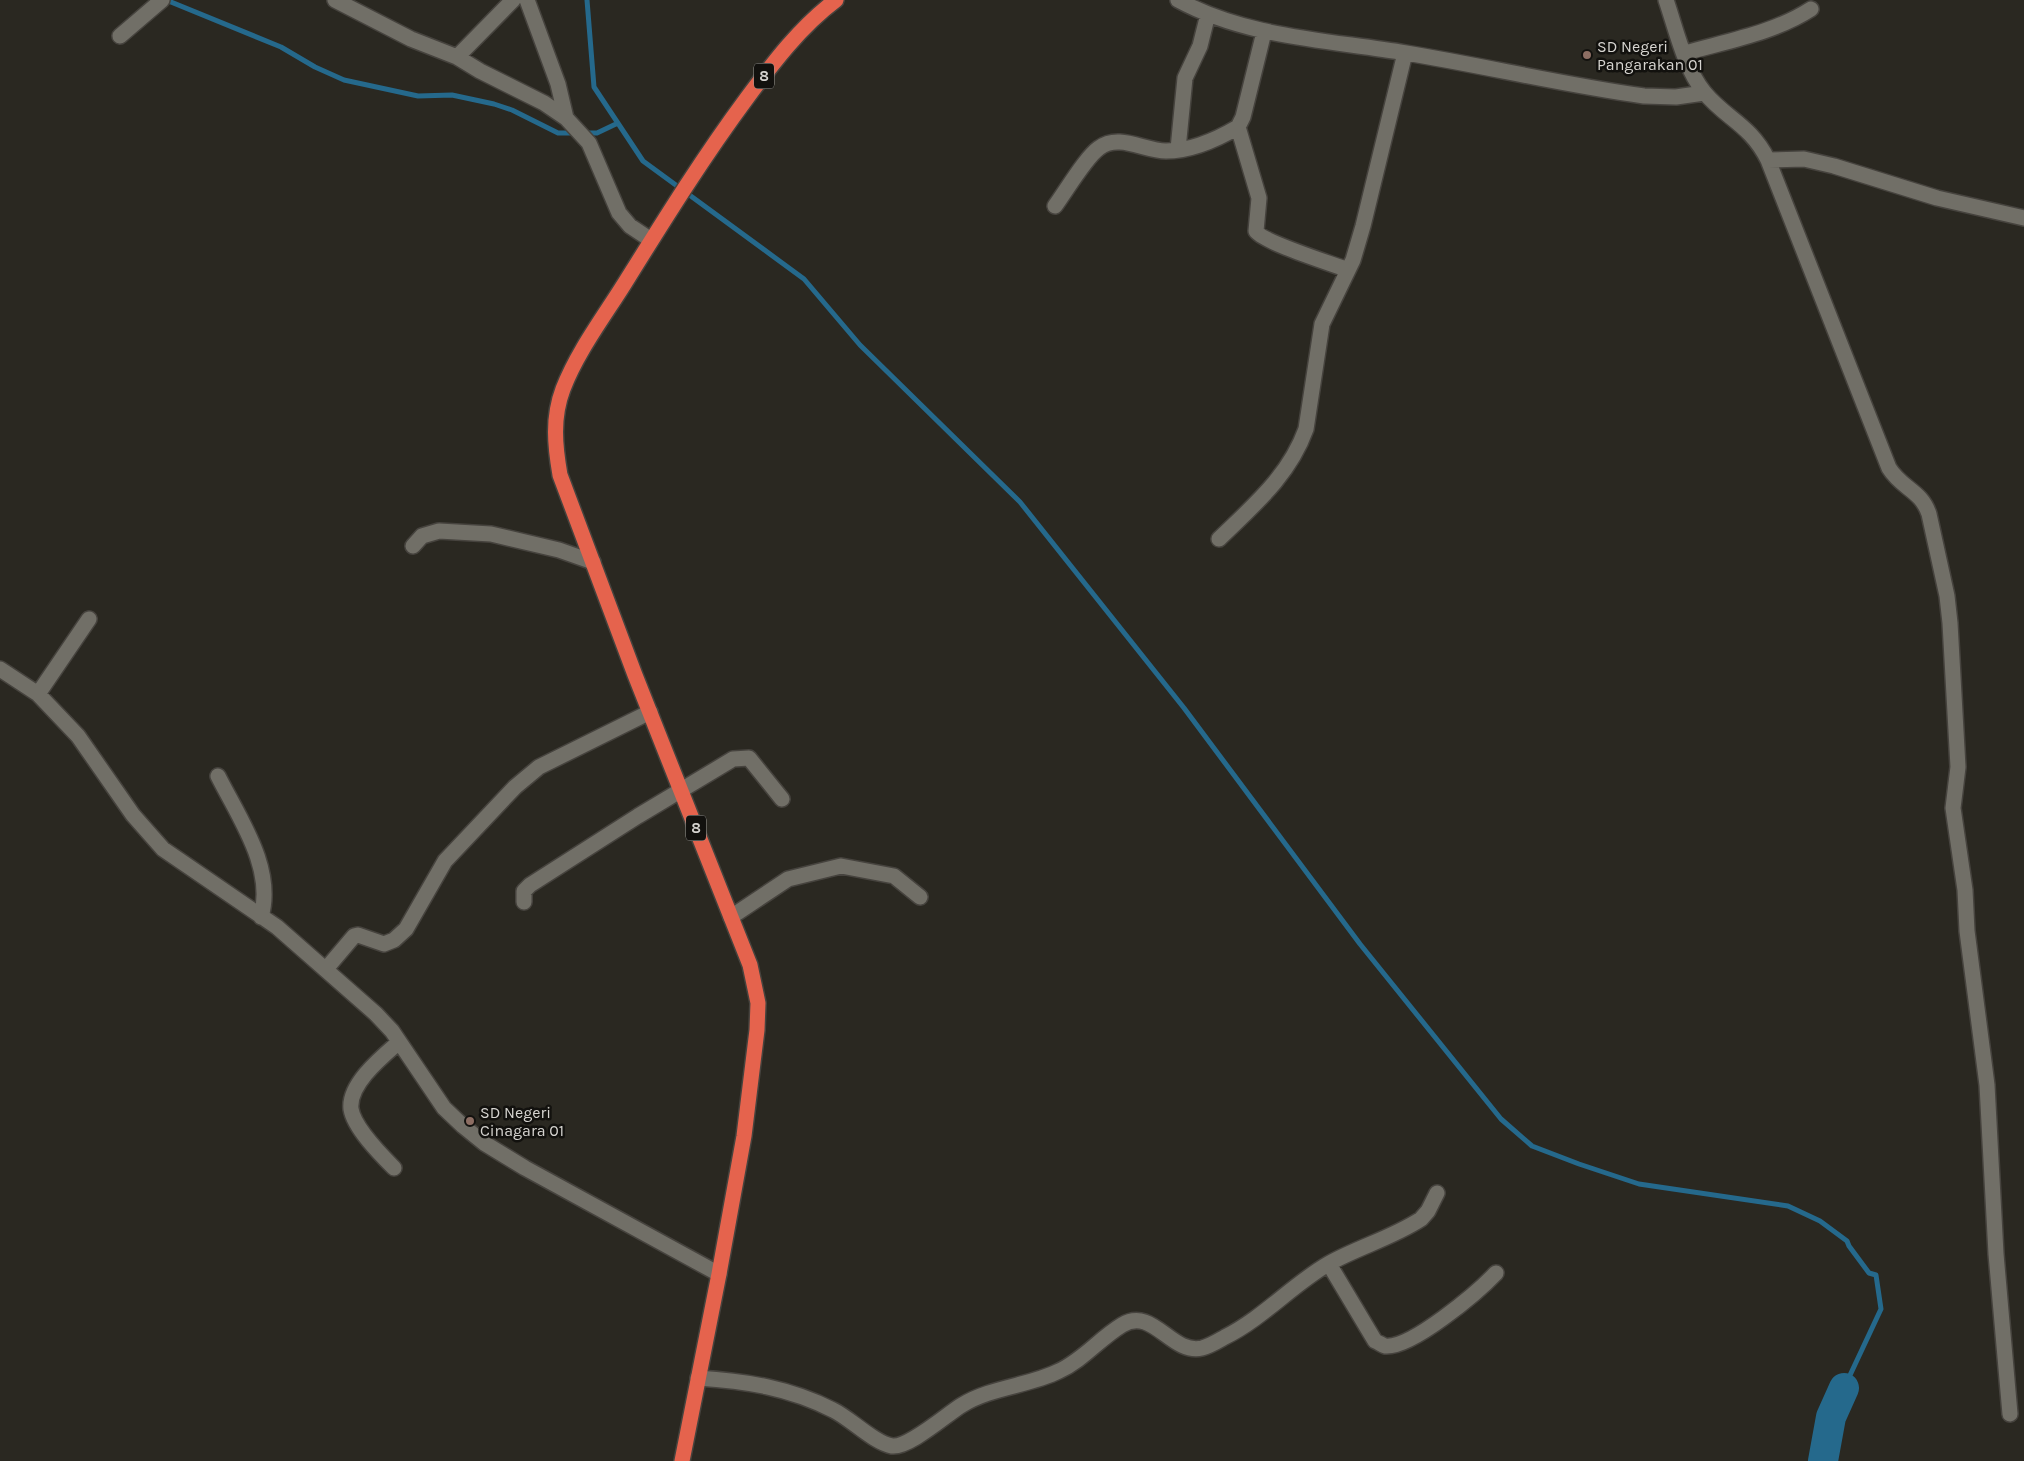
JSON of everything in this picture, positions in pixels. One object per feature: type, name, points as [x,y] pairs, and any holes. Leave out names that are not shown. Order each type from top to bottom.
[{"type":"highway","name":"8","points":[[682,1461],[744,1136],[757,1030],[758,1003],[750,965],[650,712],[560,475],[554,443],[557,410],[563,389],[582,352],[702,161],[776,60],[812,20],[836,0]]},
{"type":"street","points":[[335,0],[411,39],[457,57],[480,71],[544,103],[566,118],[589,143],[618,213],[630,226],[654,235]]},
{"type":"street","points":[[457,57],[513,0]]},
{"type":"street","points":[[527,0],[558,84],[566,118]]},
{"type":"street","points":[[1178,0],[1208,14],[1264,32],[1405,53],[1644,96],[1676,97],[1704,92]]},
{"type":"street","points":[[1666,0],[1696,80],[1704,92],[1746,128],[1759,143],[1768,160],[1889,468],[1895,478],[1925,501],[1947,596],[1958,767],[1953,808],[1965,890],[1967,931],[1987,1086],[1996,1254],[2010,1414]]},
{"type":"street","points":[[120,36],[161,1]]},
{"type":"street","points":[[1685,53],[1774,27],[1811,8]]},
{"type":"street","points":[[1178,149],[1185,78],[1200,46],[1208,14]]},
{"type":"street","points":[[1055,206],[1098,148],[1109,143],[1124,142],[1166,151],[1213,141],[1238,128],[1243,117],[1264,32]]},
{"type":"street","points":[[1219,540],[1264,496],[1292,460],[1306,428],[1322,324],[1348,270],[1363,226],[1405,53]]},
{"type":"street","points":[[1238,128],[1259,198],[1256,231],[1258,235],[1348,270]]},
{"type":"street","points":[[1768,160],[1804,159],[1834,166],[1937,198],[2024,218]]},
{"type":"street","points":[[413,546],[422,536],[439,530],[482,534],[534,543],[593,562]]},
{"type":"street","points":[[38,694],[89,619]]},
{"type":"street","points":[[0,669],[38,694],[78,736],[133,815],[163,849],[261,917],[326,969],[376,1014],[400,1042],[444,1108],[484,1142],[525,1168],[719,1274]]},
{"type":"street","points":[[326,969],[354,936],[358,935],[384,944],[394,940],[406,929],[445,861],[495,807],[539,766],[650,712]]},
{"type":"street","points":[[524,902],[524,892],[530,885],[638,816],[733,759],[744,757],[754,763],[782,799]]},
{"type":"street","points":[[218,776],[258,856],[265,885],[261,917]]},
{"type":"street","points":[[731,917],[788,879],[841,866],[894,876],[920,897]]},
{"type":"street","points":[[394,1168],[374,1148],[351,1109],[352,1097],[362,1078],[400,1042]]},
{"type":"street","points":[[698,1378],[750,1382],[778,1388],[833,1410],[884,1443],[902,1445],[973,1399],[1059,1372],[1082,1359],[1122,1325],[1128,1323],[1144,1321],[1181,1347],[1192,1350],[1205,1348],[1257,1317],[1329,1264],[1416,1222],[1428,1211],[1437,1193]]},
{"type":"street","points":[[1329,1264],[1375,1341],[1385,1346],[1396,1344],[1451,1314],[1478,1292],[1496,1273]]},
{"type":"waterway","points":[[166,0],[281,47],[315,67],[344,80],[418,96],[452,95],[494,104],[512,110],[558,133],[577,133]]},
{"type":"waterway","points":[[587,0],[594,87],[643,161],[804,279],[860,345],[1020,502],[1184,708],[1360,944],[1501,1119],[1532,1146],[1579,1164],[1639,1184],[1788,1206],[1820,1221],[1847,1241],[1869,1273],[1876,1275],[1881,1309],[1844,1388]]},
{"type":"waterway","points":[[585,133],[597,133],[618,123]]},
{"type":"waterway","points":[[1823,1461],[1831,1417],[1844,1388]]},
{"type":"place","name":"SD Negeri Pangarakan 01","points":[[1587,55]]},
{"type":"place","name":"SD Negeri Cinagara 01","points":[[470,1121]]}]
